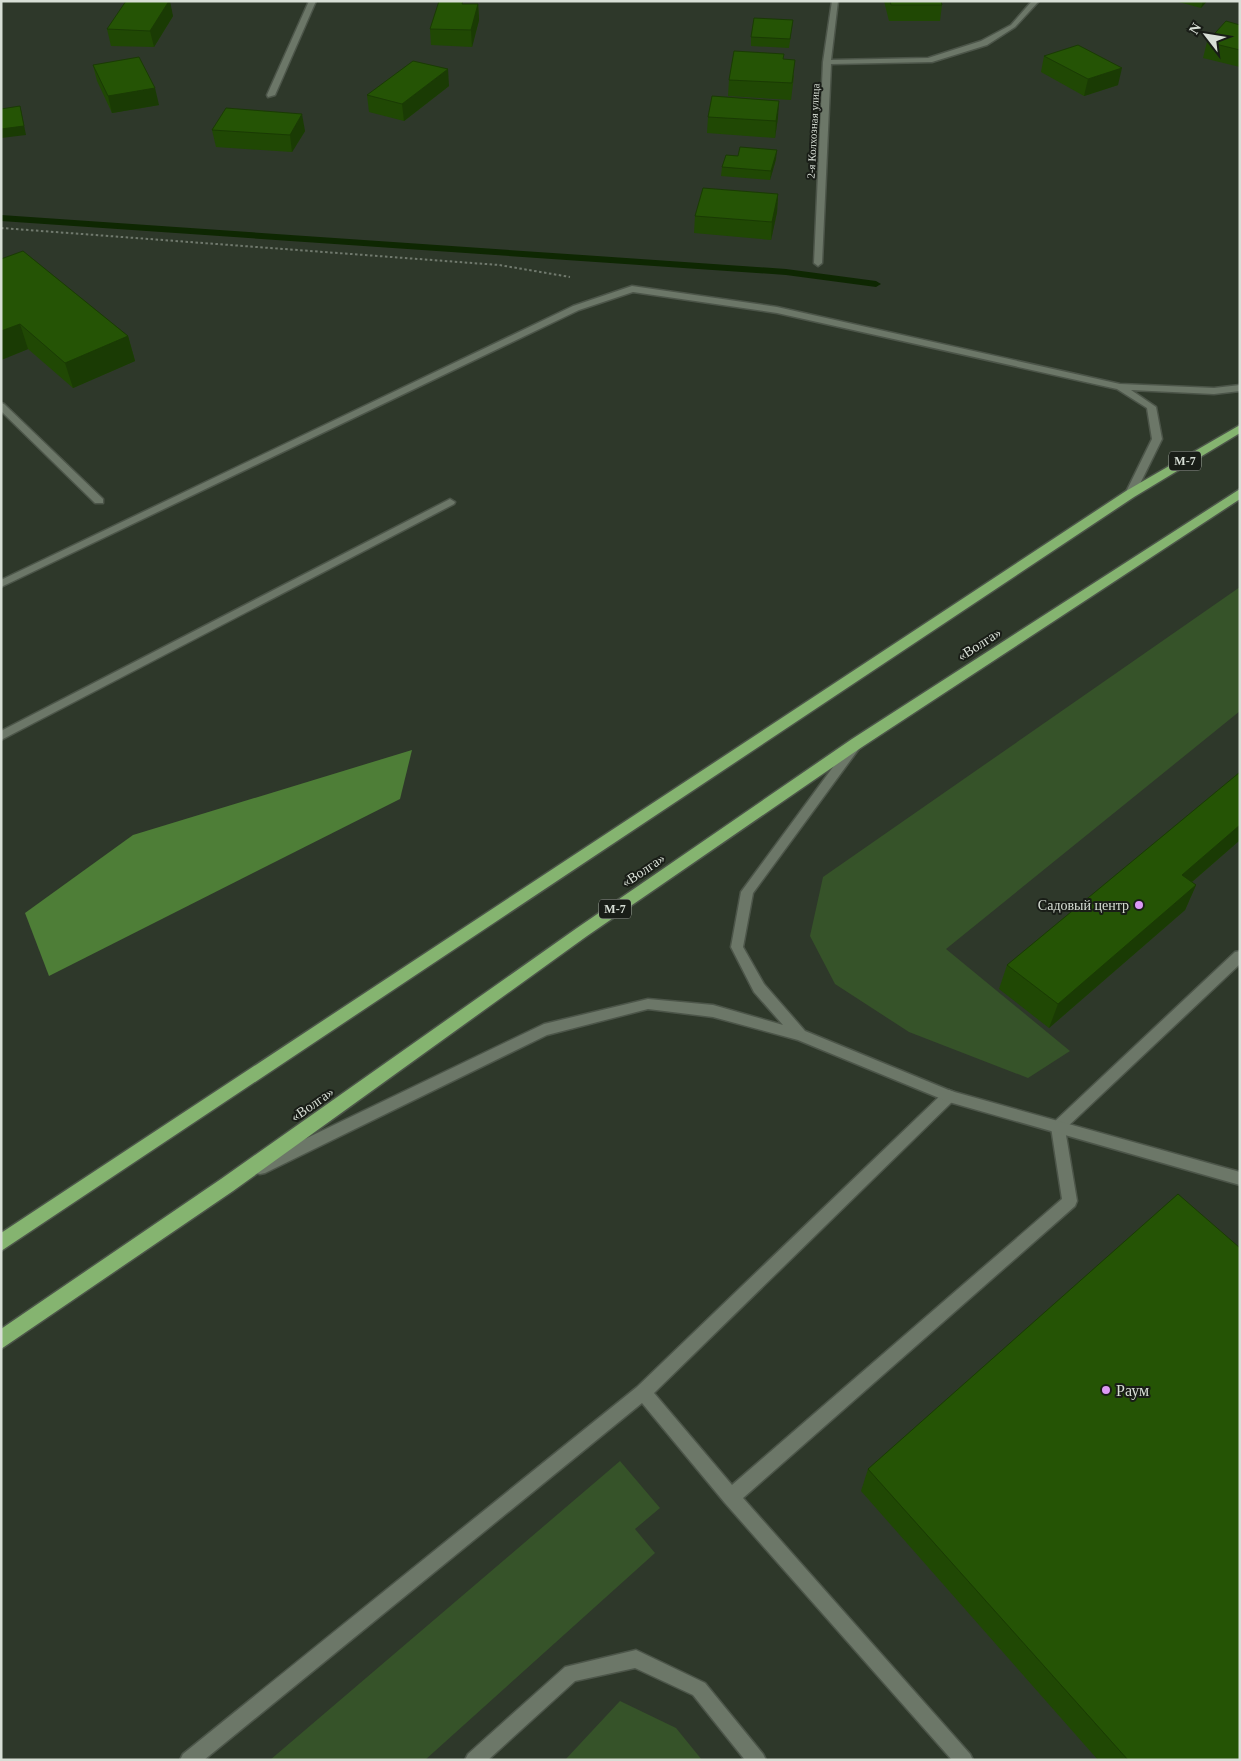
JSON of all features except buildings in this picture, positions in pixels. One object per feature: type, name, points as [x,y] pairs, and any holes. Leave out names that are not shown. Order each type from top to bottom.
[{"type":"highway","name":"М-7","points":[[1,1243],[1130,494],[1240,428]]},
{"type":"highway","name":"«Волга»","points":[[1,1340],[226,1184],[582,932],[856,743],[1240,493]]},
{"type":"street","points":[[271,95],[313,1]]},
{"type":"street","name":"2-я Колхозная улица","points":[[818,263],[827,62],[835,1]]},
{"type":"street","points":[[827,62],[929,60],[984,43],[1013,26],[1036,1]]},
{"type":"street","points":[[1,584],[576,308],[632,289],[777,310],[1120,387],[1214,391],[1240,388]]},
{"type":"street","points":[[1120,387],[1151,407],[1157,439],[1130,494]]},
{"type":"street","points":[[1,406],[99,501]]},
{"type":"street","points":[[1,736],[450,502]]},
{"type":"street","points":[[800,1035],[759,988],[737,947],[747,892],[856,743]]},
{"type":"street","points":[[1058,1127],[1240,956]]},
{"type":"street","points":[[226,1184],[544,1030],[648,1004],[713,1011],[800,1035],[949,1096],[1240,1179]]},
{"type":"street","points":[[189,1760],[643,1392],[949,1096]]},
{"type":"street","points":[[731,1497],[1070,1201],[1058,1127]]},
{"type":"street","points":[[643,1392],[731,1497],[964,1760]]},
{"type":"street","points":[[474,1760],[572,1673],[636,1659],[699,1689],[757,1760]]},
{"type":"path","points":[[1,228],[499,265],[575,278]]},
{"type":"green space","points":[[1240,587],[1240,711],[946,949],[1070,1051],[1028,1078],[909,1032],[835,984],[810,936],[823,877]]},
{"type":"green space","points":[[412,750],[400,799],[49,976],[25,913],[133,835]]},
{"type":"green space","points":[[620,1461],[660,1508],[635,1529],[655,1553],[425,1760],[270,1760]]},
{"type":"green space","points":[[620,1701],[676,1728],[702,1760],[565,1760]]},
{"type":"waterway","points":[[1,218],[786,272],[876,284]]},
{"type":"place","name":"Садовый центр","points":[[1139,905]]},
{"type":"place","name":"Раум","points":[[1106,1390]]}]
